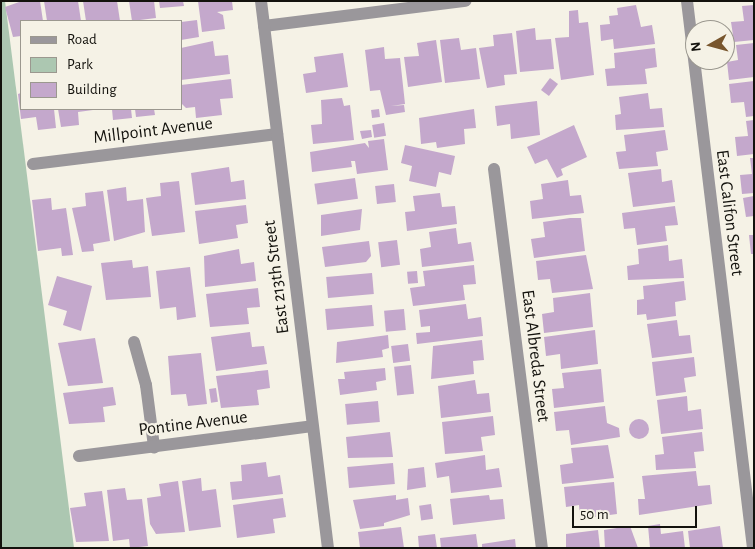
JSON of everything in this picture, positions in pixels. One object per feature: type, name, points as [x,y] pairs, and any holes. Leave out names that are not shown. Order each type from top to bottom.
[{"type":"street","name":"East 213th Street","points":[[261,1],[328,548]]},
{"type":"street","points":[[264,26],[465,1]]},
{"type":"street","name":"East Califon Street","points":[[687,1],[753,548]]},
{"type":"street","name":"Millpoint Avenue","points":[[33,164],[276,134]]},
{"type":"street","name":"East Albreda Street","points":[[494,169],[542,548]]},
{"type":"street","points":[[134,342],[146,385],[154,447]]},
{"type":"street","name":"Pontine Avenue","points":[[79,456],[312,426]]},
{"type":"green space","points":[[1,1],[5,1],[74,548],[1,548]]},
{"type":"building","points":[[22,1],[40,1],[43,20],[20,20],[20,36],[13,37],[5,7]]},
{"type":"building","points":[[44,1],[78,1],[81,20],[47,20]]},
{"type":"building","points":[[83,1],[117,1],[120,20],[86,20]]},
{"type":"building","points":[[129,1],[154,1],[156,18],[132,20]]},
{"type":"building","points":[[159,1],[183,1],[184,6],[160,8]]},
{"type":"building","points":[[198,1],[232,1],[233,10],[217,12],[223,15],[225,29],[202,32]]},
{"type":"building","points":[[636,5],[641,27],[652,25],[655,44],[614,49],[613,39],[601,41],[600,25],[610,24],[609,16],[618,15],[617,8]]},
{"type":"building","points":[[754,5],[754,40],[735,42],[735,22],[744,21],[742,6]]},
{"type":"building","points":[[578,10],[579,23],[588,22],[594,75],[561,80],[555,38],[569,37],[569,11]]},
{"type":"building","points":[[197,20],[199,37],[182,40],[182,22]]},
{"type":"building","points":[[535,28],[536,40],[551,39],[554,69],[520,72],[516,31]]},
{"type":"building","points":[[512,33],[517,74],[504,75],[505,85],[487,88],[479,48],[494,46],[493,35]]},
{"type":"building","points":[[459,38],[461,50],[476,48],[480,79],[445,83],[440,40]]},
{"type":"building","points":[[436,40],[442,82],[408,87],[404,57],[419,56],[417,43]]},
{"type":"building","points":[[213,41],[215,56],[228,55],[230,74],[182,80],[182,48]]},
{"type":"building","points":[[754,43],[754,77],[729,80],[728,70],[735,70],[735,61],[738,60],[736,45]]},
{"type":"building","points":[[384,47],[385,59],[400,58],[405,104],[391,106],[404,105],[405,112],[386,115],[380,90],[370,91],[365,50]]},
{"type":"building","points":[[655,48],[657,67],[645,69],[647,84],[607,86],[605,69],[615,68],[614,53]]},
{"type":"building","points":[[343,53],[348,87],[306,93],[303,74],[316,72],[314,57]]},
{"type":"building","points":[[550,78],[558,84],[549,96],[541,90]]},
{"type":"building","points":[[231,79],[233,98],[220,99],[222,115],[196,118],[195,107],[186,108],[182,104],[182,85]]},
{"type":"building","points":[[754,81],[754,116],[746,117],[744,102],[731,103],[729,84]]},
{"type":"building","points":[[20,93],[20,110],[54,110],[56,128],[38,130],[36,117],[21,119],[18,94]]},
{"type":"building","points":[[648,93],[650,109],[662,108],[664,127],[616,130],[615,115],[621,114],[619,97]]},
{"type":"building","points":[[342,98],[344,106],[350,105],[354,140],[313,144],[311,125],[322,124],[321,100]]},
{"type":"building","points":[[537,101],[540,135],[511,139],[510,124],[497,126],[495,106]]},
{"type":"building","points":[[379,109],[380,117],[372,118],[371,110]]},
{"type":"building","points":[[474,109],[476,128],[464,129],[465,144],[437,148],[436,142],[421,144],[419,118]]},
{"type":"building","points":[[58,110],[93,110],[78,112],[79,125],[61,127]]},
{"type":"building","points":[[112,110],[131,110],[132,118],[113,120]]},
{"type":"building","points":[[135,110],[154,110],[155,115],[136,117]]},
{"type":"building","points":[[754,120],[754,154],[737,156],[735,137],[748,136],[746,121]]},
{"type":"building","points":[[384,123],[386,136],[374,138],[372,125]]},
{"type":"building","points":[[574,125],[587,157],[561,169],[563,175],[557,178],[547,159],[535,164],[527,147]]},
{"type":"building","points":[[371,130],[372,137],[362,139],[360,131]]},
{"type":"building","points":[[665,130],[668,150],[656,152],[658,166],[619,169],[616,152],[626,151],[624,135]]},
{"type":"building","points":[[384,139],[388,170],[357,174],[355,161],[351,161],[352,167],[312,172],[310,152],[365,143],[369,148],[368,141]]},
{"type":"building","points":[[405,145],[455,156],[451,175],[439,172],[436,187],[409,181],[412,166],[401,163]]},
{"type":"building","points":[[750,158],[754,158],[754,193],[742,194],[740,175],[752,174]]},
{"type":"building","points":[[229,167],[231,182],[244,180],[246,199],[195,205],[191,173]]},
{"type":"building","points":[[661,169],[662,182],[672,180],[675,202],[633,207],[628,173]]},
{"type":"building","points":[[355,178],[358,199],[317,205],[314,184]]},
{"type":"building","points":[[568,180],[570,196],[581,195],[584,213],[532,219],[530,201],[543,199],[541,184]]},
{"type":"building","points":[[179,181],[185,232],[152,236],[146,198],[161,196],[160,183]]},
{"type":"building","points":[[394,184],[396,202],[377,204],[375,186]]},
{"type":"building","points":[[126,187],[127,201],[143,199],[145,232],[114,241],[107,190]]},
{"type":"building","points":[[103,191],[110,241],[93,244],[94,251],[82,252],[72,208],[86,206],[85,193]]},
{"type":"building","points":[[440,193],[442,207],[455,206],[457,224],[407,231],[405,212],[415,211],[413,196]]},
{"type":"building","points":[[754,196],[754,216],[746,217],[743,198]]},
{"type":"building","points":[[51,198],[52,210],[66,208],[73,255],[62,256],[61,248],[38,251],[32,200]]},
{"type":"building","points":[[246,205],[248,223],[236,225],[238,238],[199,244],[195,211]]},
{"type":"building","points":[[675,206],[678,225],[665,226],[667,241],[637,245],[635,228],[624,229],[622,213]]},
{"type":"building","points":[[362,209],[360,230],[321,236],[321,215]]},
{"type":"building","points":[[581,218],[585,251],[534,258],[531,239],[545,237],[543,222]]},
{"type":"building","points":[[456,228],[458,244],[471,242],[474,261],[422,267],[420,249],[431,247],[429,232]]},
{"type":"building","points":[[749,235],[754,235],[754,254],[751,254]]},
{"type":"building","points":[[397,240],[400,265],[381,267],[378,242]]},
{"type":"building","points":[[369,241],[371,256],[366,262],[325,267],[322,247]]},
{"type":"building","points":[[668,245],[669,261],[682,259],[684,278],[628,280],[627,266],[639,264],[638,249]]},
{"type":"building","points":[[239,249],[241,264],[254,262],[256,281],[205,287],[204,256]]},
{"type":"building","points":[[586,255],[593,289],[552,293],[550,279],[538,280],[536,261]]},
{"type":"building","points":[[132,260],[133,268],[148,266],[151,297],[106,300],[101,263]]},
{"type":"building","points":[[474,265],[476,284],[463,285],[465,300],[413,306],[410,288],[425,286],[423,271]]},
{"type":"building","points":[[190,267],[196,317],[177,320],[176,307],[160,309],[156,271]]},
{"type":"building","points":[[417,271],[418,283],[408,284],[407,272]]},
{"type":"building","points":[[372,273],[374,294],[328,298],[326,277]]},
{"type":"building","points":[[57,276],[92,286],[81,331],[63,325],[67,311],[48,305]]},
{"type":"building","points":[[684,281],[686,300],[675,302],[676,316],[647,320],[646,314],[637,315],[637,300],[644,299],[643,286]]},
{"type":"building","points":[[258,288],[260,307],[247,308],[249,324],[210,327],[206,294]]},
{"type":"building","points":[[590,293],[593,327],[544,333],[542,314],[554,312],[553,298]]},
{"type":"building","points":[[466,304],[468,319],[481,317],[483,336],[417,344],[416,333],[430,332],[430,326],[421,327],[419,310]]},
{"type":"building","points":[[372,305],[374,326],[327,330],[325,309]]},
{"type":"building","points":[[404,309],[406,330],[386,332],[384,311]]},
{"type":"building","points":[[677,320],[679,336],[690,335],[692,353],[652,358],[647,324]]},
{"type":"building","points":[[595,330],[598,364],[561,369],[560,354],[546,356],[544,337]]},
{"type":"building","points":[[250,332],[252,347],[264,346],[267,364],[216,371],[211,337]]},
{"type":"building","points":[[388,335],[389,348],[382,350],[383,357],[336,363],[337,342]]},
{"type":"building","points":[[95,338],[103,383],[68,386],[58,343]]},
{"type":"building","points":[[482,340],[484,360],[473,361],[474,374],[431,379],[433,346]]},
{"type":"building","points":[[408,344],[410,361],[393,363],[391,346]]},
{"type":"building","points":[[201,353],[207,404],[188,406],[186,394],[171,395],[168,356]]},
{"type":"building","points":[[694,357],[696,376],[684,378],[686,392],[656,396],[652,362]]},
{"type":"building","points":[[411,365],[414,394],[397,396],[394,367]]},
{"type":"building","points":[[385,368],[386,380],[376,382],[377,390],[340,395],[338,379],[345,379],[344,372]]},
{"type":"building","points":[[601,369],[604,402],[554,408],[552,389],[564,388],[562,373]]},
{"type":"building","points":[[268,370],[270,388],[257,390],[259,405],[221,408],[216,376]]},
{"type":"building","points":[[475,380],[477,394],[489,393],[491,412],[441,418],[438,386]]},
{"type":"building","points":[[113,387],[116,405],[103,407],[105,422],[69,424],[63,393]]},
{"type":"building","points":[[216,388],[218,402],[211,403],[209,389]]},
{"type":"building","points":[[687,396],[688,411],[701,409],[703,429],[661,434],[657,400]]},
{"type":"building","points":[[378,401],[380,422],[347,425],[345,404]]},
{"type":"building","points":[[605,406],[607,423],[619,428],[620,437],[571,445],[569,430],[556,431],[554,412]]},
{"type":"building","points":[[493,416],[495,435],[481,437],[483,451],[445,454],[442,422]]},
{"type":"building","points":[[639,419],[646,422],[649,429],[646,436],[639,439],[632,436],[629,429],[632,422]]},
{"type":"building","points":[[390,432],[393,457],[348,458],[346,437]]},
{"type":"building","points":[[702,432],[704,451],[694,452],[696,468],[656,470],[655,455],[664,454],[662,437]]},
{"type":"building","points":[[608,445],[614,478],[562,484],[560,465],[573,463],[571,448]]},
{"type":"building","points":[[485,455],[486,470],[499,468],[502,487],[451,493],[449,476],[437,478],[435,463]]},
{"type":"building","points":[[266,462],[268,477],[280,475],[283,494],[232,500],[230,482],[242,481],[241,465]]},
{"type":"building","points":[[393,463],[395,484],[349,488],[347,467]]},
{"type":"building","points":[[424,467],[426,487],[407,490],[408,469]]},
{"type":"building","points":[[696,471],[698,486],[710,485],[712,504],[639,515],[638,499],[645,499],[642,476]]},
{"type":"building","points":[[201,478],[202,491],[216,489],[221,527],[189,531],[182,481]]},
{"type":"building","points":[[178,481],[185,532],[156,534],[150,524],[147,498],[161,496],[159,484]]},
{"type":"building","points":[[614,482],[617,514],[580,519],[579,505],[566,507],[564,487]]},
{"type":"building","points":[[125,488],[127,500],[142,499],[148,546],[130,548],[129,539],[113,541],[107,490]]},
{"type":"building","points":[[102,491],[109,541],[76,542],[70,508],[86,506],[84,493]]},
{"type":"building","points":[[396,495],[396,500],[408,498],[410,515],[384,523],[384,526],[360,529],[353,500]]},
{"type":"building","points":[[489,495],[490,500],[503,499],[505,519],[453,525],[450,499]]},
{"type":"building","points":[[283,498],[286,517],[273,519],[275,533],[237,538],[233,505]]},
{"type":"building","points":[[431,504],[433,519],[421,521],[419,506]]},
{"type":"building","points":[[660,524],[661,534],[683,531],[685,548],[650,548],[648,526]]},
{"type":"building","points":[[630,526],[638,548],[605,548],[604,530]]},
{"type":"building","points":[[720,526],[723,548],[690,548],[688,531]]},
{"type":"building","points":[[401,527],[404,548],[360,548],[358,532]]},
{"type":"building","points":[[598,530],[600,548],[566,548],[566,534]]},
{"type":"building","points":[[435,534],[437,548],[419,548],[418,536]]},
{"type":"building","points":[[476,534],[478,548],[441,548],[440,538]]},
{"type":"building","points":[[515,539],[516,548],[482,548],[482,544]]}]
